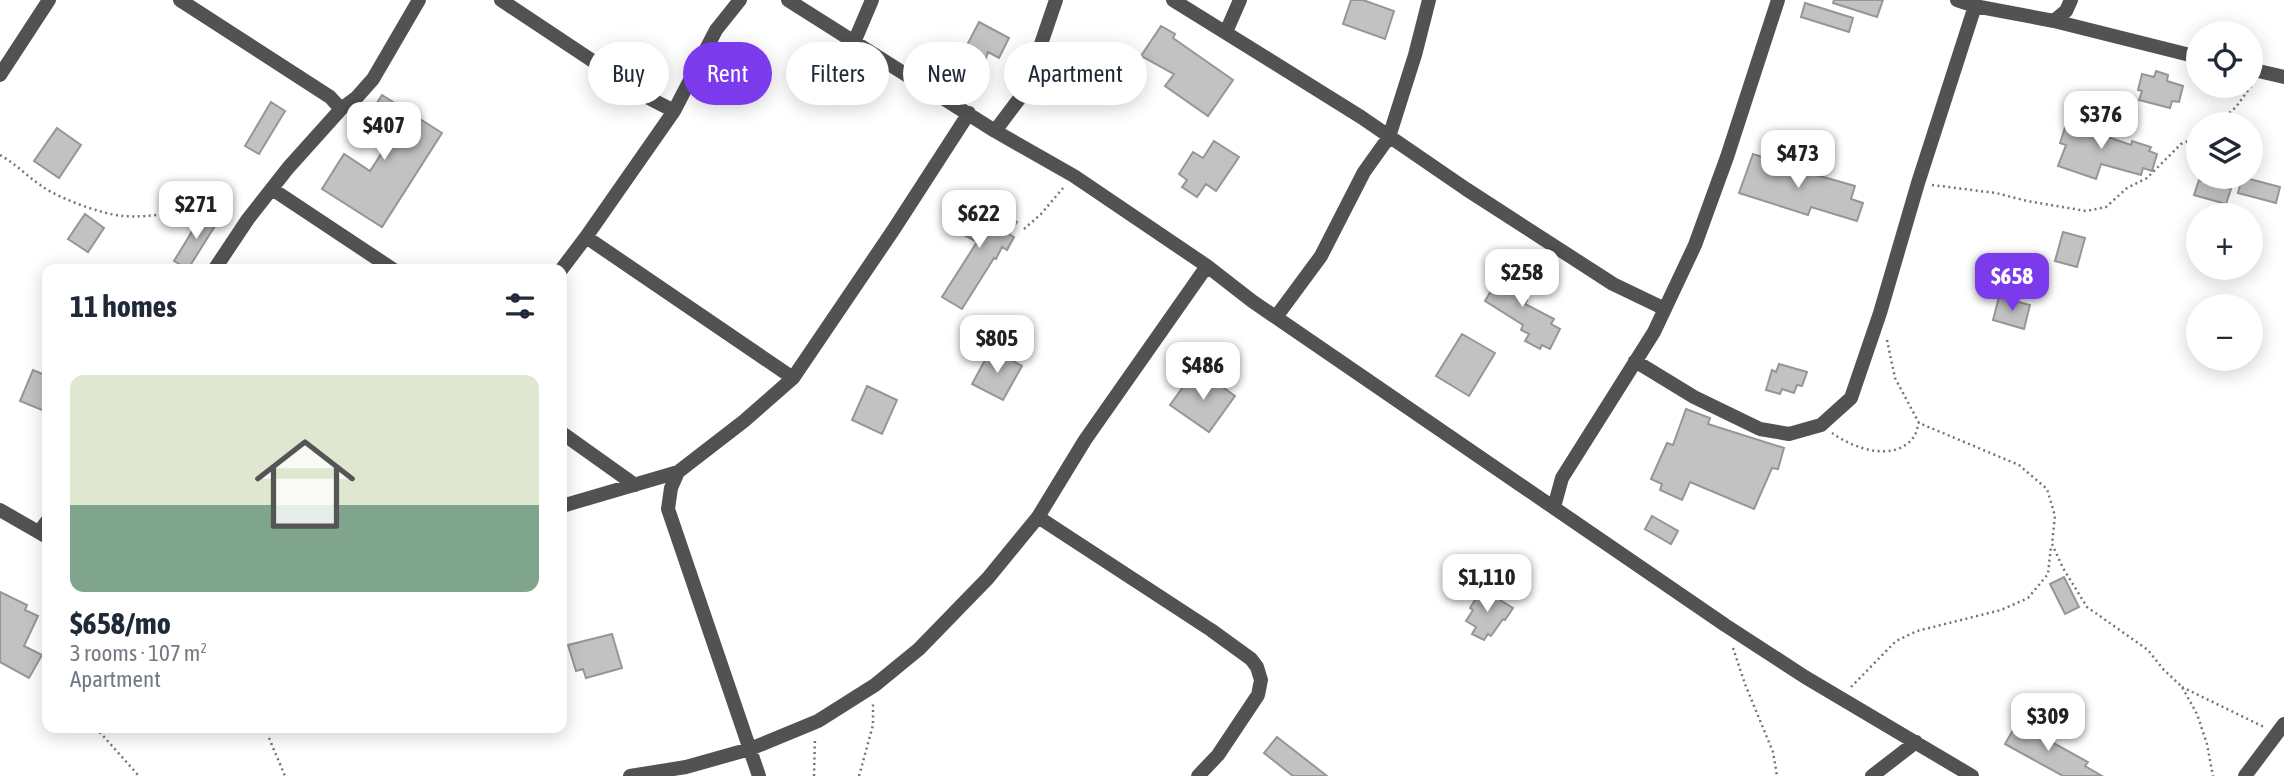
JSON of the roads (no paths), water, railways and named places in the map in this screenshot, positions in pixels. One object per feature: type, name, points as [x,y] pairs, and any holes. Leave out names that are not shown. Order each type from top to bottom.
[{"type":"street","points":[[0,75],[49,0]]},
{"type":"street","points":[[180,0],[330,97],[341,109]]},
{"type":"street","points":[[218,264],[272,189],[341,109],[357,97],[373,79],[419,0]]},
{"type":"street","points":[[501,0],[647,97],[674,111]]},
{"type":"street","points":[[566,264],[674,111],[716,30],[740,0]]},
{"type":"street","points":[[788,0],[995,131],[1074,176],[1725,625],[1805,677],[1972,776]]},
{"type":"street","points":[[855,40],[873,0]]},
{"type":"street","points":[[995,131],[1025,90],[1056,0]]},
{"type":"street","points":[[1173,0],[1614,284],[1665,309]]},
{"type":"street","points":[[1226,32],[1240,0]]},
{"type":"street","points":[[1276,317],[1321,256],[1364,172],[1389,137],[1429,0]]},
{"type":"street","points":[[1956,0],[2186,54]]},
{"type":"street","points":[[2053,21],[2066,11],[2071,0]]},
{"type":"street","points":[[1554,507],[1562,478],[1654,332],[1695,245],[1727,157],[1776,1]]},
{"type":"street","points":[[1635,361],[1694,397],[1760,429],[1789,434],[1821,425],[1851,398],[1884,301],[1918,183],[1975,6]]},
{"type":"street","points":[[2263,72],[2284,77]]},
{"type":"street","points":[[567,505],[678,472],[744,421],[793,378],[969,113]]},
{"type":"street","points":[[272,189],[385,264]]},
{"type":"street","points":[[586,237],[793,378]]},
{"type":"street","points":[[630,776],[686,767],[750,749],[818,721],[875,685],[919,649],[971,596],[1038,517],[1085,440],[1207,266]]},
{"type":"street","points":[[567,437],[635,485]]},
{"type":"street","points":[[678,472],[671,488],[668,509],[759,776]]},
{"type":"street","points":[[0,510],[42,529]]},
{"type":"street","points":[[1038,517],[1211,630],[1251,659],[1257,667],[1261,680],[1258,695],[1217,755],[1198,776]]},
{"type":"street","points":[[2245,776],[2281,732]]},
{"type":"street","points":[[1872,776],[1916,743]]}]
